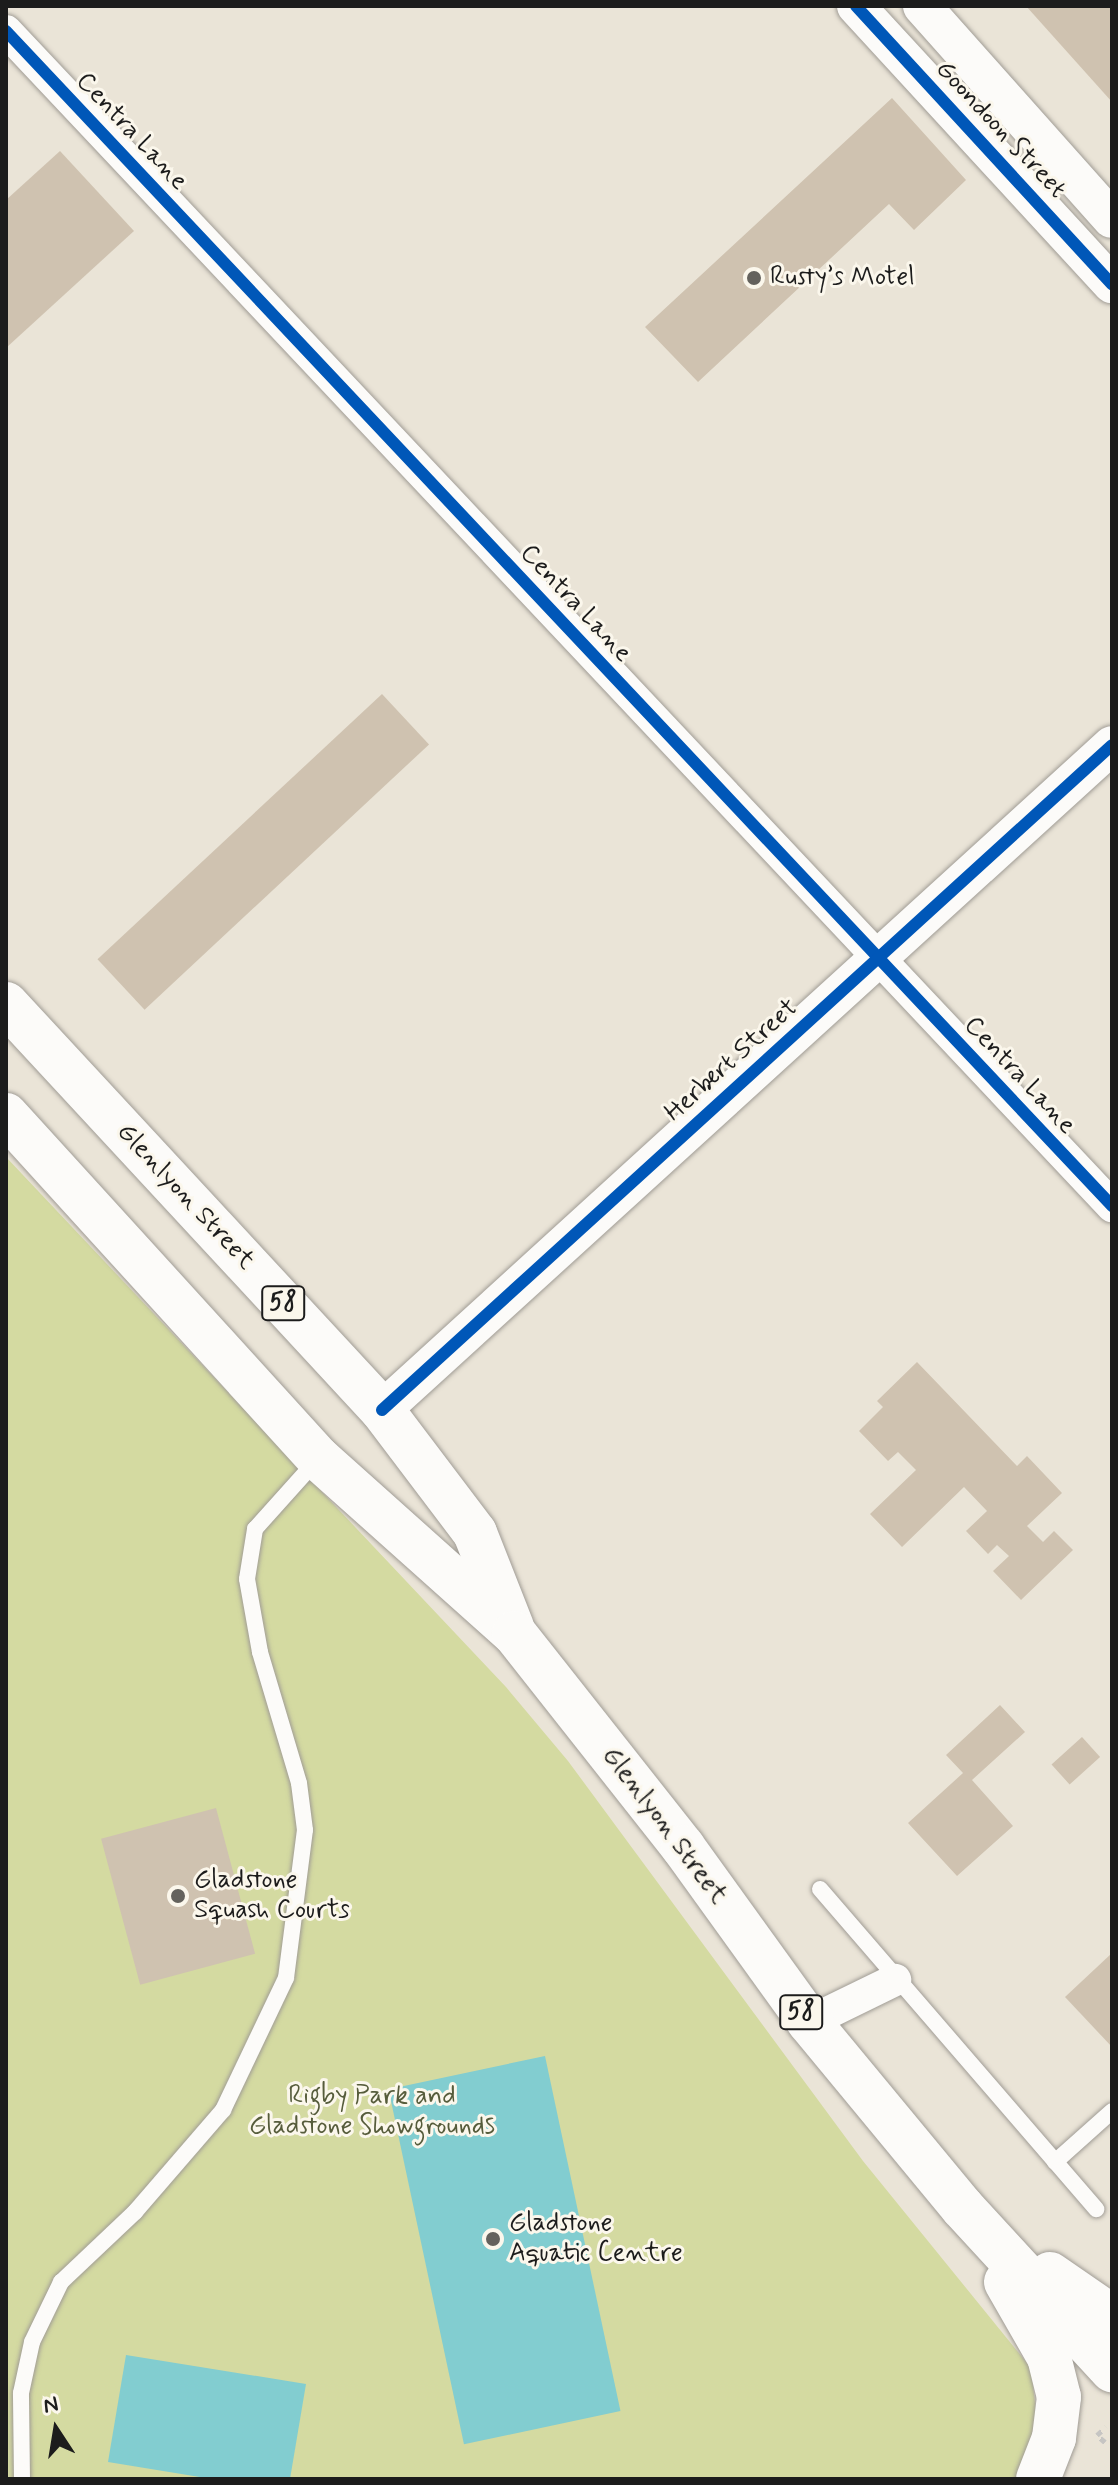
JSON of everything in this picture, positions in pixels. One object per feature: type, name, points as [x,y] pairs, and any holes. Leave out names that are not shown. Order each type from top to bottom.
[{"type":"main road","name":"Glenlyon Street","points":[[6,1004],[382,1410],[475,1533],[514,1633]]},
{"type":"main road","name":"Glenlyon Street","points":[[6,1115],[318,1458],[514,1633],[683,1847],[809,2022],[962,2207],[1112,2370]]},
{"type":"main road","points":[[962,2207],[1112,2317]]},
{"type":"main road","points":[[962,2207],[1049,2357],[1059,2397],[1054,2438],[1038,2479]]},
{"type":"street","name":"Goondoon Street","points":[[856,6],[1112,284]]},
{"type":"street","name":"Goondoon Street","points":[[922,6],[1112,219]]},
{"type":"street","name":"Centra Lane","points":[[6,31],[1112,1206]]},
{"type":"street","name":"Herbert Street","points":[[382,1410],[1112,745]]},
{"type":"street","points":[[809,2022],[895,1980]]},
{"type":"lane","points":[[22,2479],[21,2393],[32,2342],[61,2282],[135,2212],[223,2110],[286,1978],[305,1830],[299,1783],[260,1652],[247,1579],[255,1529],[318,1458]]},
{"type":"lane","points":[[820,1889],[895,1980],[1096,2209]]},
{"type":"lane","points":[[1055,2162],[1112,2111]]},
{"type":"path","points":[[1105,2442],[1097,2435],[1106,2427]]},
{"type":"green space","name":"Rigby Park and Gladstone Showgrounds","points":[[6,1157],[506,1687],[568,1761],[863,2161],[1031,2368],[1038,2429],[1029,2479],[6,2479]]},
{"type":"water","points":[[545,2056],[620,2411],[464,2444],[388,2089]]},
{"type":"water","points":[[126,2355],[306,2384],[290,2479],[212,2479],[108,2462]]},
{"type":"building","points":[[1026,6],[1112,6],[1112,102]]},
{"type":"building","name":"Rusty’s Motel","points":[[892,98],[966,180],[914,230],[889,204],[698,382],[645,327]]},
{"type":"building","points":[[60,151],[134,231],[6,348],[6,200]]},
{"type":"building","points":[[382,694],[429,744],[145,1010],[98,959]]},
{"type":"building","points":[[917,1362],[1017,1466],[1027,1456],[1062,1493],[1027,1526],[1043,1542],[1054,1531],[1073,1550],[1021,1600],[993,1571],[1009,1556],[997,1545],[988,1554],[966,1531],[987,1511],[964,1487],[902,1547],[870,1514],[916,1470],[898,1452],[888,1461],[859,1431],[883,1407],[877,1401]]},
{"type":"building","points":[[1000,1705],[1025,1732],[972,1780],[1013,1826],[957,1876],[908,1823],[963,1773],[946,1755]]},
{"type":"building","points":[[1082,1737],[1100,1757],[1070,1784],[1052,1764]]},
{"type":"building","name":"Gladstone Squash Courts","points":[[216,1808],[255,1954],[140,1985],[101,1839]]},
{"type":"building","points":[[1112,1953],[1112,2047],[1065,1997]]},
{"type":"cycle path","points":[[856,6],[1112,284]]},
{"type":"cycle path","points":[[6,31],[1112,1206]]},
{"type":"cycle path","points":[[382,1410],[1112,745]]},
{"type":"place","name":"Rusty’s Motel","points":[[754,278]]},
{"type":"place","name":"Gladstone Squash Courts","points":[[178,1896]]},
{"type":"place","name":"Gladstone Aquatic Centre","points":[[493,2239]]}]
